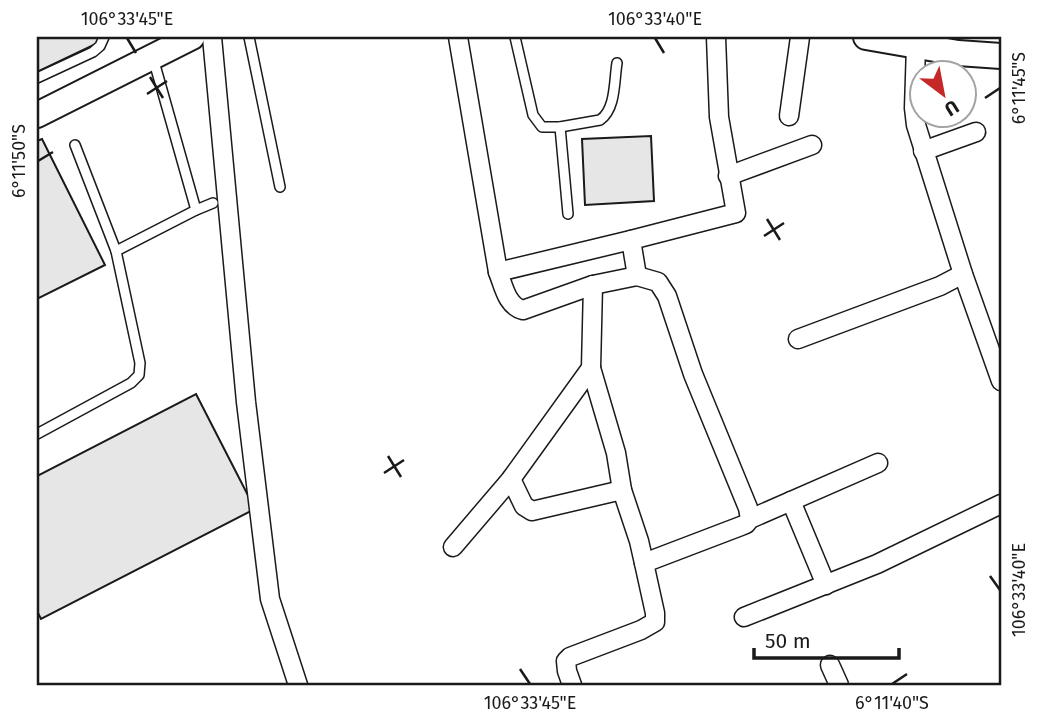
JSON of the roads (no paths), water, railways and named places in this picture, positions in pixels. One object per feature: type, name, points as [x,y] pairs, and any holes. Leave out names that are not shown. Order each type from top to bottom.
[{"type":"street","points":[[37,115],[192,37]]},
{"type":"street","points":[[212,37],[246,402],[270,599],[298,685]]},
{"type":"street","points":[[458,37],[498,272],[511,304],[523,310],[593,285],[637,276],[658,282],[667,296],[693,374],[748,508],[750,519]]},
{"type":"street","points":[[498,272],[736,213],[719,117],[716,37]]},
{"type":"street","points":[[789,116],[800,37]]},
{"type":"street","points":[[866,37],[957,53],[1001,56]]},
{"type":"street","points":[[916,46],[916,125],[963,274],[1001,381]]},
{"type":"street","points":[[923,151],[976,132]]},
{"type":"street","points":[[728,176],[812,145]]},
{"type":"street","points":[[632,240],[637,276]]},
{"type":"street","points":[[799,339],[940,286],[963,274]]},
{"type":"street","points":[[572,685],[566,665],[570,657],[641,631],[655,622],[639,541],[622,490],[616,453],[591,368],[593,285]]},
{"type":"street","points":[[453,547],[511,479],[591,368]]},
{"type":"street","points":[[644,563],[746,524],[750,519],[878,463]]},
{"type":"street","points":[[511,479],[524,506],[531,511],[622,490]]},
{"type":"street","points":[[791,501],[826,585]]},
{"type":"street","points":[[744,617],[877,564],[1001,504]]},
{"type":"street","points":[[830,665],[839,685]]},
{"type":"lane","points":[[37,78],[93,52],[104,37]]},
{"type":"lane","points":[[249,37],[280,187]]},
{"type":"lane","points":[[515,37],[533,114],[542,127],[560,127],[605,118],[610,108],[617,64]]},
{"type":"lane","points":[[152,57],[196,210]]},
{"type":"lane","points":[[560,127],[568,214]]},
{"type":"lane","points":[[37,434],[131,383],[139,375],[140,363],[116,251],[75,145]]},
{"type":"lane","points":[[116,251],[213,203]]}]
